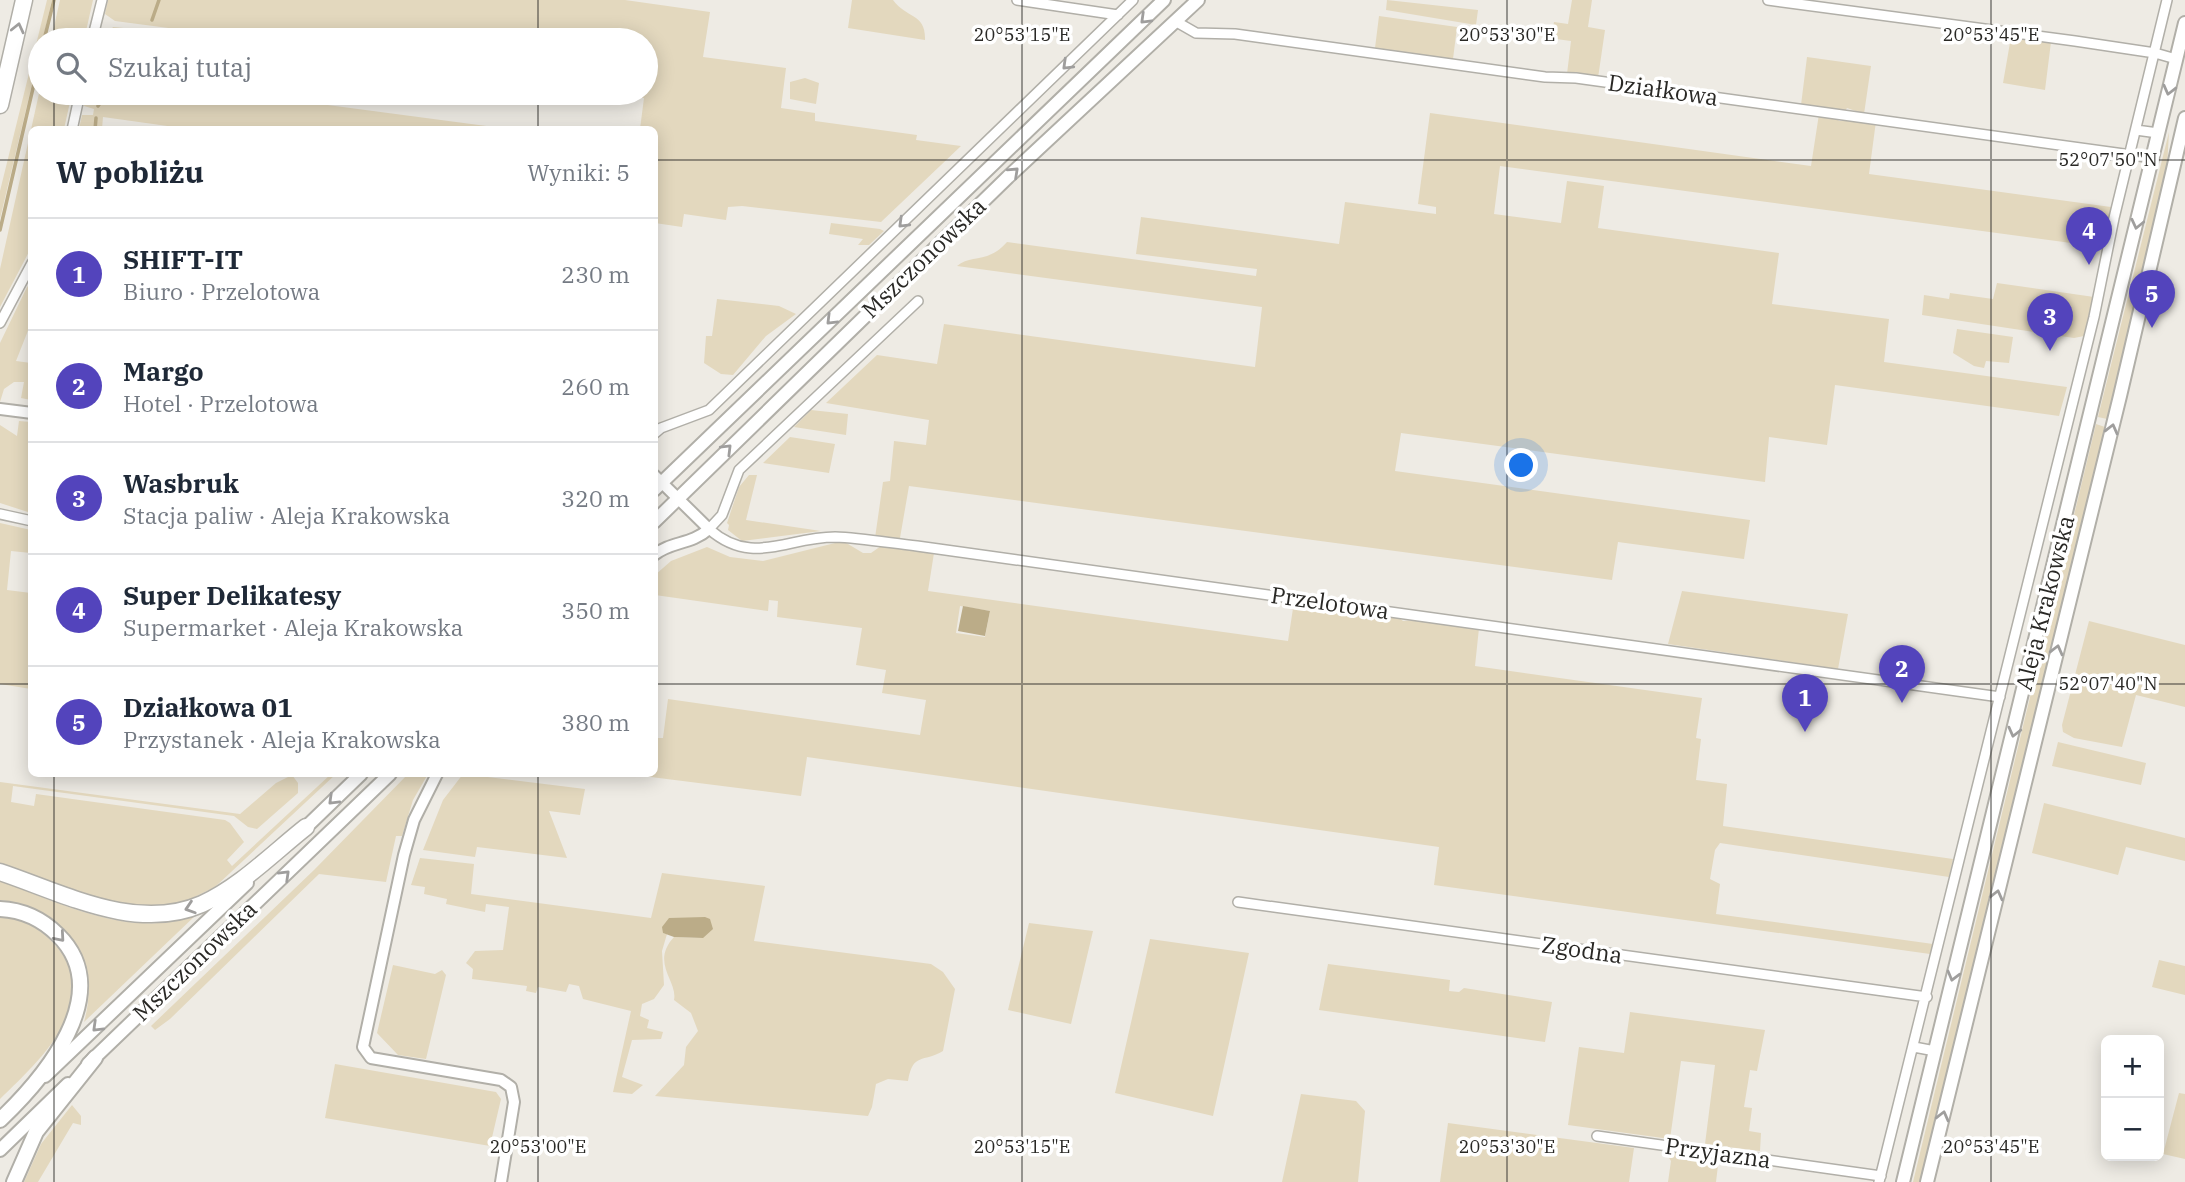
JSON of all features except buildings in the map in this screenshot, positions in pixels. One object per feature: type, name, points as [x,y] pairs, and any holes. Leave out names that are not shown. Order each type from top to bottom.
[{"type":"highway","points":[[0,105],[24,0]]},
{"type":"highway","points":[[0,872],[126,913],[174,912],[203,904],[223,892],[306,827]]},
{"type":"main road","name":"Mszczonowska","points":[[658,481],[1164,0]]},
{"type":"main road","name":"Mszczonowska","points":[[658,518],[808,370],[1198,0]]},
{"type":"main road","name":"Aleja Krakowska","points":[[1903,1182],[2185,23]]},
{"type":"main road","name":"Aleja Krakowska","points":[[1927,1182],[2120,396],[2185,118]]},
{"type":"main road","name":"Mszczonowska","points":[[14,1107],[358,777]]},
{"type":"main road","name":"Mszczonowska","points":[[0,1150],[387,777]]},
{"type":"main road","points":[[0,909],[26,914],[51,928],[72,953],[79,982],[77,1013],[66,1038],[14,1107],[0,1120]]},
{"type":"main road","points":[[14,1182],[36,1132],[95,1058]]},
{"type":"street","points":[[95,28],[102,0]]},
{"type":"street","points":[[1017,0],[1118,15]]},
{"type":"street","points":[[658,431],[709,410],[1133,0]]},
{"type":"street","points":[[1768,0],[2155,53],[2176,60]]},
{"type":"street","name":"Aleja Krakowska","points":[[1880,1179],[2094,317],[2167,0]]},
{"type":"street","name":"Działkowa","points":[[1175,21],[1196,33],[1235,34],[1545,77],[1576,78],[2153,158]]},
{"type":"street","points":[[73,126],[77,105]]},
{"type":"street","points":[[2136,130],[2158,133]]},
{"type":"street","points":[[0,323],[28,270]]},
{"type":"street","points":[[658,553],[667,547],[695,541],[709,529],[722,515],[739,470],[918,301]]},
{"type":"street","points":[[0,409],[28,413]]},
{"type":"street","name":"Przelotowa","points":[[658,483],[679,498],[709,529],[741,549],[764,549],[827,537],[917,545],[2000,697]]},
{"type":"street","points":[[0,514],[28,520]]},
{"type":"street","points":[[436,777],[414,820],[404,855],[363,1047],[371,1058],[501,1080],[511,1087],[514,1102],[501,1182]]},
{"type":"street","name":"Zgodna","points":[[1238,902],[1927,997]]},
{"type":"street","points":[[1914,1047],[1935,1051]]},
{"type":"street","name":"Przyjazna","points":[[1597,1136],[1880,1179]]},
{"type":"shaded area","points":[[47,0],[52,0],[45,28],[40,28]]},
{"type":"shaded area","points":[[60,0],[93,0],[87,28],[54,28]]},
{"type":"shaded area","points":[[108,0],[625,0],[710,12],[703,57],[786,68],[781,108],[815,113],[815,121],[917,135],[916,140],[961,146],[881,222],[742,206],[728,207],[726,220],[684,214],[682,227],[658,223],[658,126],[640,126],[643,105],[658,105],[658,28],[168,28],[115,21],[105,14]]},
{"type":"shaded area","points":[[852,0],[893,0],[919,20],[925,40],[848,28]]},
{"type":"shaded area","points":[[1387,0],[1478,10],[1476,25],[1386,10]]},
{"type":"shaded area","points":[[1572,0],[1592,0],[1588,27],[1605,30],[1598,78],[1567,74],[1571,41],[1556,39],[1552,32],[1554,22],[1568,24]]},
{"type":"shaded area","points":[[1379,16],[1457,27],[1453,59],[1375,48]]},
{"type":"shaded area","points":[[2011,37],[2051,42],[2045,90],[2003,83]]},
{"type":"shaded area","points":[[1807,57],[1871,66],[1864,114],[1847,108],[1845,111],[1801,105]]},
{"type":"shaded area","points":[[28,77],[28,101],[0,219],[0,191]]},
{"type":"shaded area","points":[[805,78],[819,83],[816,104],[790,99],[790,82]]},
{"type":"shaded area","points":[[36,105],[69,105],[65,126],[32,126]]},
{"type":"shaded area","points":[[327,105],[486,126],[167,126],[103,117],[102,126],[80,126],[82,115],[93,115],[94,109],[84,106]]},
{"type":"shaded area","points":[[1430,113],[1811,166],[1819,114],[1835,116],[1839,121],[1876,121],[1869,174],[2111,207],[2101,247],[1500,166],[1494,214],[1561,223],[1567,181],[1604,186],[1598,228],[1779,253],[1772,304],[1889,319],[1884,362],[2067,387],[2059,416],[1835,385],[1827,445],[1769,437],[1765,482],[1401,433],[1395,471],[1750,520],[1744,559],[1618,542],[1612,580],[909,486],[900,538],[875,538],[883,482],[890,481],[894,441],[926,445],[929,420],[826,403],[877,355],[937,364],[944,324],[1255,367],[1262,307],[957,266],[962,262],[987,256],[1007,242],[1256,276],[1257,269],[1136,254],[1141,217],[1339,244],[1345,202],[1436,214],[1436,207],[1418,204]]},
{"type":"shaded area","points":[[2169,132],[2167,168],[2107,419],[2098,417]]},
{"type":"shaded area","points":[[28,143],[28,254],[0,307],[0,269]]},
{"type":"shaded area","points":[[831,223],[884,231],[869,245],[858,245],[863,239],[829,234]]},
{"type":"shaded area","points":[[1997,283],[2094,297],[2084,336],[2074,338],[1922,315],[1924,295],[1949,299],[1950,293],[1993,299]]},
{"type":"shaded area","points":[[27,287],[28,331],[16,361],[28,363],[28,399],[21,398],[24,382],[14,382],[4,389],[0,402],[0,343]]},
{"type":"shaded area","points":[[717,299],[779,306],[796,314],[766,336],[733,375],[721,374],[704,363],[706,336],[712,336]]},
{"type":"shaded area","points":[[1957,329],[2013,337],[2009,363],[1986,361],[1984,368],[1974,366],[1953,353]]},
{"type":"shaded area","points":[[811,410],[848,414],[846,435],[794,427]]},
{"type":"shaded area","points":[[19,421],[28,422],[28,512],[0,503],[0,425],[17,436]]},
{"type":"shaded area","points":[[2096,424],[2105,427],[2103,439],[1920,1182],[1913,1182]]},
{"type":"shaded area","points":[[790,437],[835,444],[829,473],[763,463]]},
{"type":"shaded area","points":[[749,475],[757,475],[746,520],[821,531],[742,541],[728,530],[727,523],[739,487]]},
{"type":"shaded area","points":[[0,523],[28,529],[28,553],[11,551],[7,590],[28,593],[28,689],[0,684]]},
{"type":"shaded area","points":[[843,541],[863,553],[871,553],[881,546],[934,553],[928,591],[1288,641],[1294,602],[1398,617],[1403,621],[1479,628],[1475,666],[1702,698],[1696,738],[1701,739],[1696,780],[1727,784],[1723,826],[1953,859],[1949,877],[1720,843],[1715,850],[1710,879],[1720,884],[1716,914],[1933,944],[1930,954],[1434,885],[1439,847],[807,757],[801,796],[651,777],[658,777],[658,738],[663,738],[668,699],[920,735],[926,700],[882,693],[886,670],[856,665],[862,628],[777,617],[778,601],[769,600],[768,611],[658,595],[658,572],[671,561],[707,547],[730,557],[763,561]],"holes":[[[960,606],[990,611],[985,637],[956,633]]]},
{"type":"shaded area","points":[[1682,591],[1848,614],[1838,669],[1668,644]]},
{"type":"shaded area","points":[[963,606],[990,611],[985,636],[958,631]]},
{"type":"shaded area","points":[[2089,621],[2185,645],[2185,707],[2136,695],[2122,747],[2074,738],[2063,732],[2062,725]]},
{"type":"shaded area","points":[[2058,742],[2146,763],[2141,785],[2052,766]]},
{"type":"shaded area","points":[[294,777],[298,783],[298,793],[257,829],[248,827],[234,816],[13,786],[11,802],[34,806],[36,794],[225,820],[244,842],[227,860],[232,866],[328,777],[333,777],[215,887],[182,903],[144,908],[105,901],[0,865],[0,782],[240,814],[276,783]]},
{"type":"shaded area","points":[[405,777],[426,777],[413,800],[402,836],[396,836],[386,882],[319,874],[170,1019],[155,1030],[151,1026],[314,870]]},
{"type":"shaded area","points":[[461,777],[487,777],[585,789],[580,815],[549,811],[567,858],[477,847],[475,857],[423,850],[443,800]]},
{"type":"shaded area","points":[[2044,803],[2185,838],[2185,861],[2126,847],[2118,875],[2032,853]]},
{"type":"shaded area","points":[[420,858],[474,864],[471,894],[651,918],[662,873],[765,886],[754,941],[931,964],[943,972],[955,989],[943,1051],[916,1062],[908,1081],[888,1079],[876,1084],[868,1116],[655,1096],[684,1065],[686,1047],[698,1031],[691,1013],[674,1000],[665,963],[667,946],[674,937],[703,938],[693,918],[679,918],[663,933],[667,934],[662,951],[664,985],[654,999],[642,1004],[640,1016],[649,1020],[647,1028],[663,1032],[661,1039],[632,1040],[622,1077],[643,1085],[632,1094],[613,1092],[631,1011],[583,999],[579,986],[569,984],[566,992],[538,987],[536,993],[526,991],[527,986],[472,979],[473,969],[466,963],[475,951],[503,950],[509,907],[486,904],[485,912],[446,904],[447,899],[424,894],[425,887],[411,885]]},
{"type":"shaded area","points":[[0,881],[72,908],[123,921],[173,921],[197,914],[84,1022],[88,999],[87,978],[82,958],[72,940],[59,925],[42,913],[0,900]]},
{"type":"shaded area","points":[[0,917],[24,922],[51,940],[69,967],[73,988],[70,1009],[48,1049],[0,1099]]},
{"type":"shaded area","points":[[669,918],[710,919],[713,929],[703,938],[674,937],[663,933],[662,927]]},
{"type":"shaded area","points":[[1029,923],[1093,931],[1071,1024],[1008,1010]]},
{"type":"shaded area","points":[[1150,939],[1249,953],[1213,1116],[1115,1093]]},
{"type":"shaded area","points":[[2159,960],[2185,966],[2185,995],[2152,987]]},
{"type":"shaded area","points":[[1328,964],[1450,980],[1449,991],[1459,992],[1464,988],[1552,1002],[1545,1042],[1319,1010]]},
{"type":"shaded area","points":[[393,965],[435,974],[442,970],[446,975],[426,1059],[398,1055],[377,1033]]},
{"type":"shaded area","points":[[1630,1012],[1765,1030],[1757,1071],[1750,1070],[1744,1107],[1752,1108],[1749,1131],[1761,1133],[1760,1151],[1705,1144],[1715,1065],[1681,1061],[1670,1139],[1568,1125],[1579,1047],[1624,1053]]},
{"type":"shaded area","points":[[335,1064],[496,1092],[501,1099],[490,1146],[325,1118]]},
{"type":"shaded area","points":[[2179,1093],[2185,1094],[2185,1159],[2164,1154]]},
{"type":"shaded area","points":[[1301,1094],[1356,1101],[1365,1111],[1358,1182],[1282,1182]]},
{"type":"shaded area","points":[[72,1105],[81,1116],[81,1125],[73,1123],[38,1182],[24,1182],[41,1144]]},
{"type":"shaded area","points":[[1448,1123],[1634,1148],[1629,1182],[1440,1182]]},
{"type":"shaded area","points":[[1664,1150],[1719,1157],[1716,1182],[1668,1182],[1671,1161]]},
{"type":"waterway","points":[[47,28],[54,0]]},
{"type":"waterway","points":[[152,20],[159,0]]},
{"type":"waterway","points":[[0,230],[29,105]]},
{"type":"waterway","points":[[95,126],[96,118]]},
{"type":"place","name":"Super Delikatesy","points":[[2089,265]]},
{"type":"place","name":"Działkowa 01","points":[[2152,328]]},
{"type":"place","name":"Wasbruk","points":[[2050,351]]},
{"type":"place","name":"Margo","points":[[1902,703]]},
{"type":"place","name":"SHIFT-IT","points":[[1805,732]]}]
